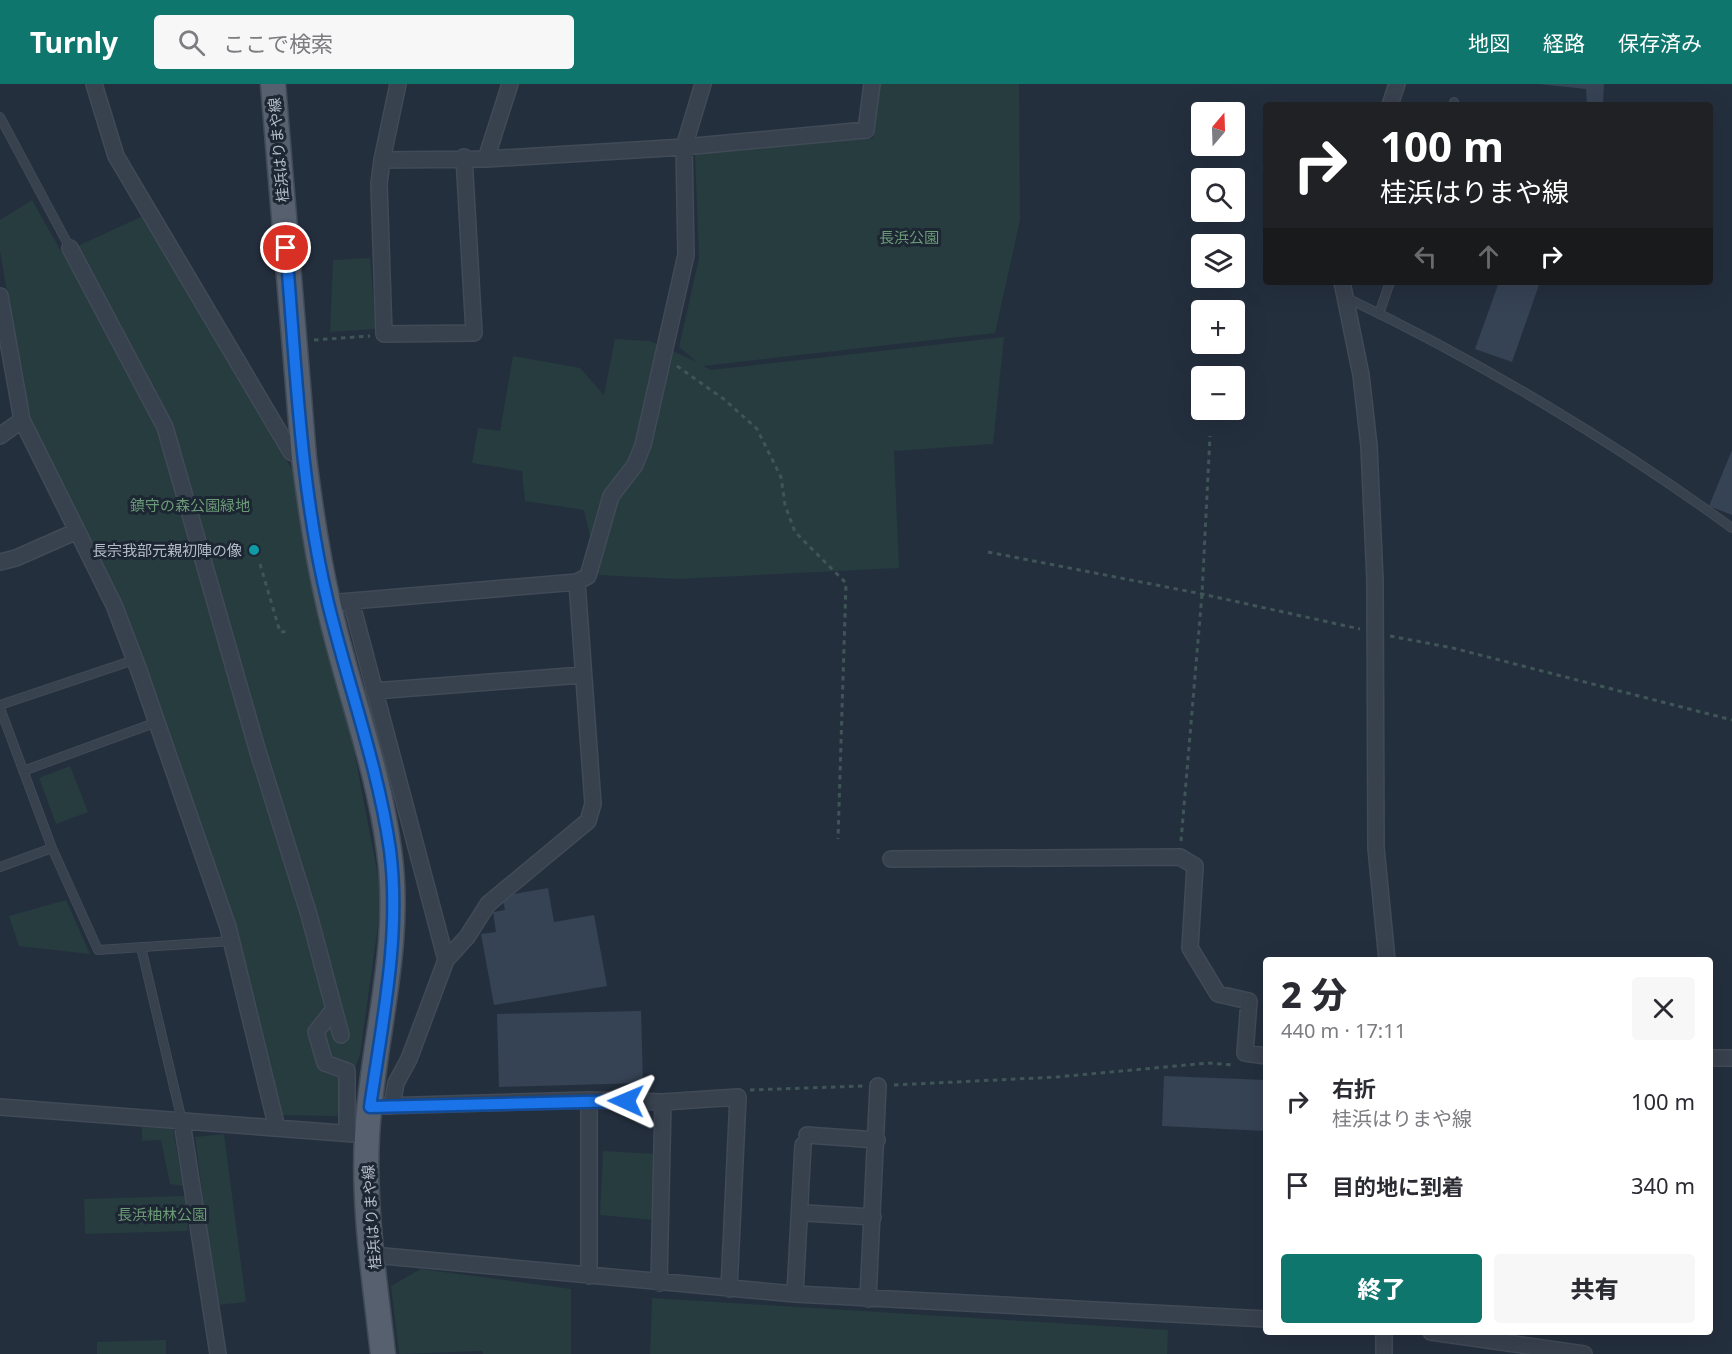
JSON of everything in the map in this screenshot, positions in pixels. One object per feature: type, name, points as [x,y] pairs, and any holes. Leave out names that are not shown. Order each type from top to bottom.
[{"type":"main road","name":"桂浜はりまや線","points":[[273,84],[304,458],[339,602],[390,850],[393,902],[391,962],[381,1107],[357,1134],[383,1354]]},
{"type":"street","points":[[94,84],[116,156],[291,452],[304,458]]},
{"type":"street","points":[[398,84],[379,184],[384,334],[474,333],[464,157]]},
{"type":"street","points":[[486,159],[510,84]]},
{"type":"street","points":[[446,960],[374,691],[339,602],[577,582],[588,576],[611,496],[635,465],[643,445],[686,255],[684,147],[703,84]]},
{"type":"street","points":[[382,160],[464,157],[486,159],[684,147],[866,130],[872,84]]},
{"type":"street","points":[[1391,102],[1396,84]]},
{"type":"street","points":[[70,248],[165,427],[258,752],[309,915],[340,1035]]},
{"type":"street","points":[[1343,285],[1361,375],[1369,446],[1375,633],[1376,848],[1387,957]]},
{"type":"street","points":[[0,296],[4,342],[22,420],[114,605],[135,660],[232,941],[277,1128]]},
{"type":"street","points":[[0,436],[22,420]]},
{"type":"street","points":[[0,562],[16,558],[78,531]]},
{"type":"street","points":[[381,1107],[409,1059],[446,960],[467,937],[488,904],[588,822],[593,804],[577,582]]},
{"type":"street","points":[[374,691],[582,675]]},
{"type":"street","points":[[891,859],[1180,857],[1195,866],[1190,948],[1218,994],[1249,1001],[1245,1053],[1263,1056]]},
{"type":"street","points":[[0,1107],[357,1134],[347,1071],[325,1064],[316,1032],[334,1009]]},
{"type":"street","points":[[1713,1058],[1732,1058]]},
{"type":"street","points":[[868,1299],[878,1086]]},
{"type":"street","points":[[381,1107],[590,1100],[663,1102],[738,1097],[729,1289]]},
{"type":"street","points":[[589,1276],[590,1100]]},
{"type":"street","points":[[659,1283],[663,1102]]},
{"type":"street","points":[[182,1122],[218,1354]]},
{"type":"street","points":[[795,1294],[805,1140],[877,1140]]},
{"type":"street","points":[[806,1213],[873,1217]]},
{"type":"street","points":[[373,1255],[795,1294],[1263,1319]]},
{"type":"street","points":[[1383,1335],[1384,1354]]},
{"type":"street","points":[[1452,1335],[1584,1354]]},
{"type":"lane","points":[[0,117],[70,248]]},
{"type":"lane","points":[[1379,314],[1389,285]]},
{"type":"lane","points":[[1347,298],[1519,390],[1666,480],[1732,528]]},
{"type":"lane","points":[[135,660],[0,706],[52,848],[98,950],[232,941]]},
{"type":"lane","points":[[23,771],[157,722]]},
{"type":"lane","points":[[0,867],[52,848]]},
{"type":"lane","points":[[141,947],[182,1122]]},
{"type":"path","points":[[294,341],[384,334]]},
{"type":"path","points":[[663,357],[725,400],[757,429],[781,477],[785,505],[795,531],[846,583],[838,839]]},
{"type":"path","points":[[1180,857],[1202,594],[1210,436]]},
{"type":"path","points":[[988,552],[1202,594],[1453,648],[1732,720]]},
{"type":"path","points":[[260,564],[280,632],[290,631]]},
{"type":"path","points":[[738,1097],[746,1090],[1057,1077],[1208,1063],[1236,1065]]},
{"type":"green space","name":"長浜公園","points":[[880,84],[1019,84],[1020,220],[995,333],[703,366],[711,370],[1004,337],[993,444],[894,451],[899,568],[678,579],[599,575],[584,510],[525,501],[522,471],[472,463],[478,428],[500,431],[513,356],[580,368],[604,395],[615,339],[650,341],[697,362],[679,347],[699,258],[695,154],[873,138]]},
{"type":"green space","name":"鎮守の森公園緑地","points":[[32,200],[62,253],[143,216],[293,471],[311,583],[349,724],[382,897],[360,1055],[337,1116],[275,1115],[238,939],[120,604],[27,410],[0,251],[0,220]]},
{"type":"green space","points":[[370,258],[376,329],[330,332],[333,260]]},
{"type":"green space","points":[[70,766],[88,812],[56,824],[39,778]]},
{"type":"green space","points":[[66,900],[90,954],[19,946],[9,916]]},
{"type":"green space","points":[[142,1127],[173,1129],[183,1186],[170,1184],[161,1140],[142,1141]]},
{"type":"green space","points":[[224,1134],[246,1302],[217,1305],[195,1137]]},
{"type":"green space","points":[[603,1151],[656,1154],[655,1220],[600,1215]]},
{"type":"green space","name":"長浜柚林公園","points":[[187,1196],[188,1231],[85,1234],[84,1199]]},
{"type":"green space","points":[[421,1269],[571,1289],[571,1354],[483,1354],[482,1351],[399,1354],[391,1286]]},
{"type":"green space","points":[[652,1298],[1168,1330],[1167,1354],[650,1354]]},
{"type":"green space","points":[[166,1340],[166,1354],[97,1354],[97,1342]]},
{"type":"building","points":[[1539,84],[1604,84],[1603,102],[1587,102],[1586,89]]},
{"type":"building","points":[[1498,285],[1539,285],[1512,362],[1475,349]]},
{"type":"building","points":[[1732,450],[1732,515],[1709,506]]},
{"type":"building","points":[[548,888],[554,922],[594,915],[607,986],[494,1005],[481,934],[496,932],[493,912],[505,910],[502,896]]},
{"type":"building","points":[[641,1011],[643,1083],[499,1087],[497,1014]]},
{"type":"building","points":[[1164,1076],[1263,1080],[1263,1131],[1162,1126]]},
{"type":"place","name":"長宗我部元親初陣の像","points":[[254,550]]},
{"type":"route","points":[[286,248],[304,458],[312,517],[328,603],[374,776],[390,850],[393,902],[391,962],[370,1107],[533,1101],[626,1101]]}]
